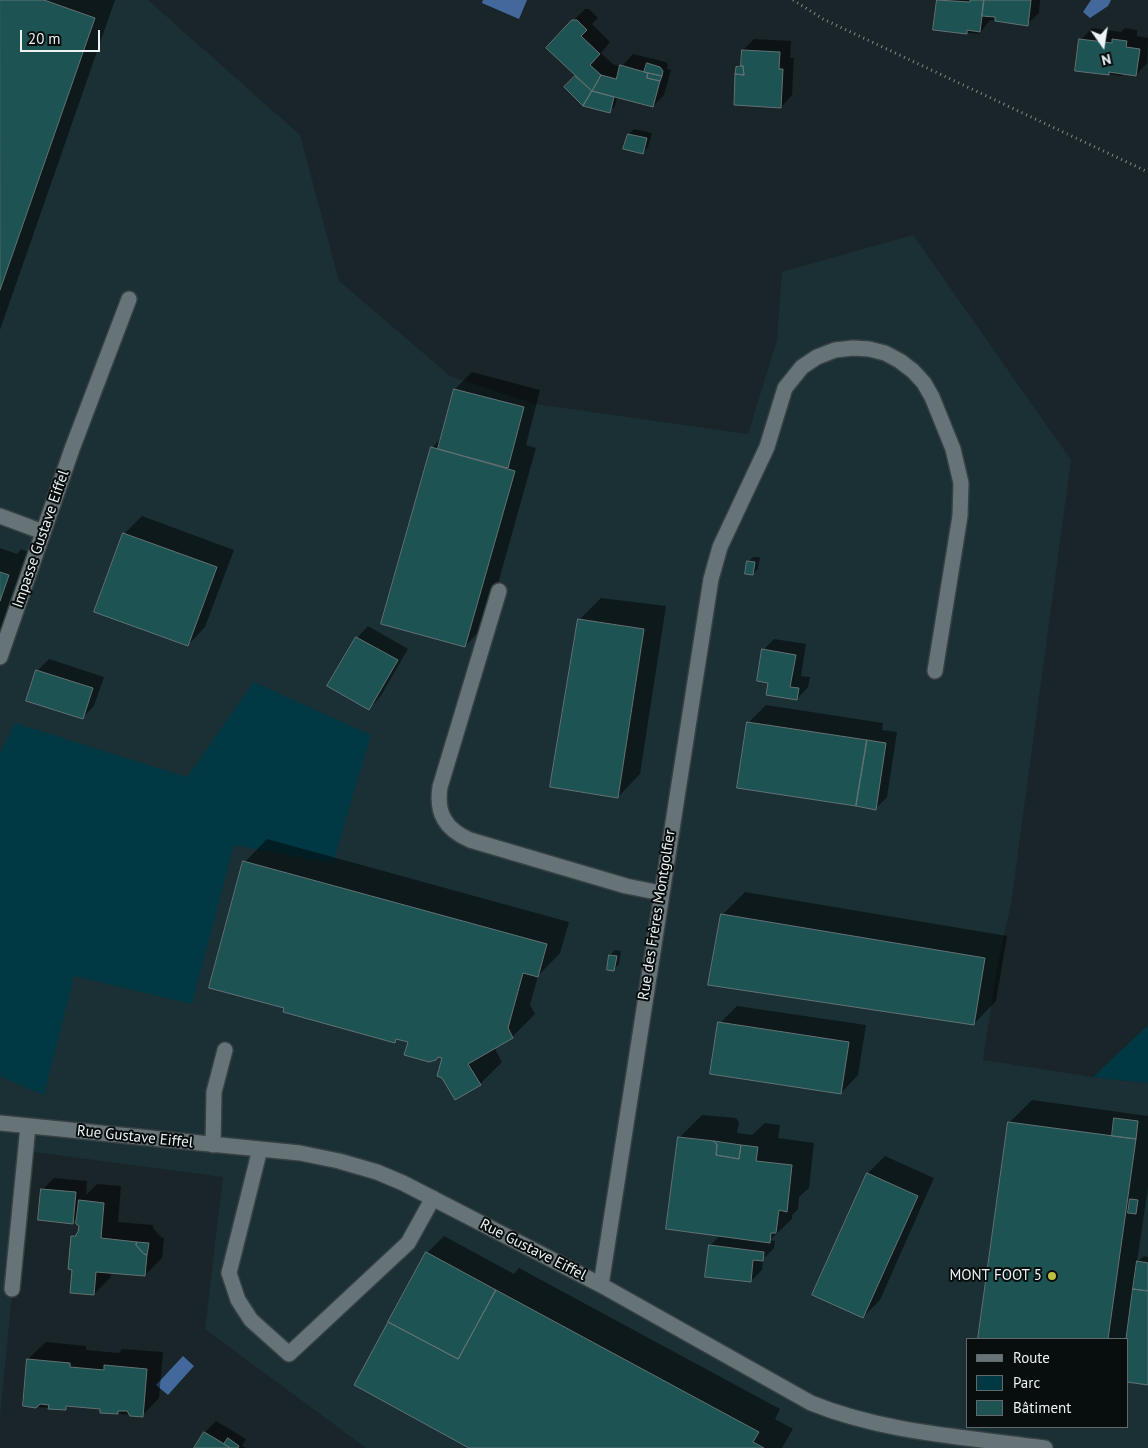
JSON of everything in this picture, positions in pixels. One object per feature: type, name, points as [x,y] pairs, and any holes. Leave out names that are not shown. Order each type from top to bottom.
[{"type":"street","name":"Impasse Gustave Eiffel","points":[[0,657],[72,449],[129,299]]},
{"type":"street","name":"Rue des Frères Montgolfier","points":[[601,1285],[709,588],[720,547],[767,447],[785,388],[802,367],[818,357],[835,350],[853,348],[885,353],[913,371],[924,383],[932,397],[953,450],[961,483],[960,516],[935,671]]},
{"type":"street","points":[[0,516],[43,532]]},
{"type":"street","points":[[499,591],[440,786],[440,808],[444,819],[459,836],[470,840],[626,886],[661,893]]},
{"type":"street","points":[[213,1145],[214,1092],[225,1050]]},
{"type":"street","name":"Rue Gustave Eiffel","points":[[0,1123],[300,1153],[339,1160],[377,1172],[433,1198],[601,1285],[811,1403],[840,1414],[898,1428],[1045,1448]]},
{"type":"street","points":[[12,1289],[28,1126]]},
{"type":"street","points":[[260,1149],[229,1273],[238,1300],[252,1320],[289,1354],[408,1243],[433,1198]]},
{"type":"path","points":[[793,0],[823,19],[1148,172]]},
{"type":"shaded area","points":[[0,0],[148,0],[300,135],[339,281],[450,376],[535,404],[748,434],[777,340],[782,272],[913,235],[1071,460],[1011,904],[997,967],[983,1060],[1093,1077],[1148,1083],[1148,1448],[366,1448],[205,1329],[223,1177],[26,1151],[0,1416]]},
{"type":"green space","points":[[254,682],[371,735],[333,863],[234,845],[192,1004],[74,976],[44,1095],[0,1076],[0,753],[15,723],[187,777]]},
{"type":"green space","points":[[1148,1025],[1148,1083],[1093,1077]]},
{"type":"water","points":[[483,0],[527,0],[519,19],[482,3]]},
{"type":"water","points":[[1091,0],[1111,0],[1108,6],[1090,18],[1083,12]]},
{"type":"water","points":[[183,1356],[194,1366],[168,1395],[156,1385]]},
{"type":"building","points":[[0,0],[44,0],[95,18],[0,290]]},
{"type":"building","points":[[937,0],[970,2],[970,0],[984,0],[980,32],[967,30],[967,34],[933,30]]},
{"type":"building","points":[[984,0],[1031,0],[1028,26],[995,21],[995,17],[982,16]]},
{"type":"building","points":[[572,20],[577,20],[587,30],[581,36],[600,54],[590,65],[601,75],[592,91],[546,48]]},
{"type":"building","points":[[1079,39],[1112,43],[1112,39],[1127,41],[1126,47],[1140,49],[1136,76],[1109,72],[1109,75],[1075,71]]},
{"type":"building","points":[[742,50],[780,52],[779,69],[783,69],[781,108],[734,105],[735,74],[744,75],[743,66],[741,66]]},
{"type":"building","points":[[647,63],[660,67],[663,71],[662,76],[644,72]]},
{"type":"building","points":[[620,65],[648,73],[647,78],[660,81],[653,107],[592,91],[601,75],[616,79]]},
{"type":"building","points":[[743,66],[744,75],[735,74],[736,67]]},
{"type":"building","points":[[648,73],[662,76],[660,81],[647,78]]},
{"type":"building","points":[[575,76],[592,91],[583,106],[564,87]]},
{"type":"building","points":[[592,91],[614,97],[610,113],[583,106]]},
{"type":"building","points":[[628,134],[647,138],[643,154],[623,149]]},
{"type":"building","points":[[454,389],[524,407],[508,468],[438,449]]},
{"type":"building","points":[[431,447],[515,471],[465,647],[381,624]]},
{"type":"building","points":[[123,533],[217,567],[188,646],[94,612]]},
{"type":"building","points":[[747,561],[755,562],[753,575],[745,574]]},
{"type":"building","points":[[0,572],[9,575],[0,601]]},
{"type":"building","points":[[578,619],[644,629],[618,798],[550,787]]},
{"type":"building","points":[[356,637],[398,660],[369,710],[327,686]]},
{"type":"building","points":[[762,649],[796,655],[790,687],[799,688],[797,700],[766,695],[768,683],[757,681]]},
{"type":"building","points":[[36,670],[93,688],[83,719],[26,701]]},
{"type":"building","points":[[747,722],[867,740],[856,806],[737,788]]},
{"type":"building","points":[[867,740],[886,743],[876,810],[856,806]]},
{"type":"building","points":[[243,861],[547,944],[538,977],[523,973],[508,1028],[513,1038],[468,1064],[481,1085],[455,1100],[442,1078],[437,1076],[442,1058],[438,1057],[436,1060],[429,1062],[404,1055],[408,1042],[396,1039],[395,1043],[283,1012],[284,1008],[209,988]]},
{"type":"building","points":[[721,914],[985,958],[974,1025],[708,985]]},
{"type":"building","points":[[609,955],[617,956],[614,971],[607,970]]},
{"type":"building","points":[[718,1022],[849,1042],[841,1094],[710,1074]]},
{"type":"building","points":[[1114,1118],[1138,1121],[1136,1139],[1112,1136]]},
{"type":"building","name":"MONT FOOT 5","points":[[1008,1122],[1136,1139],[1108,1338],[978,1338]]},
{"type":"building","points":[[678,1137],[714,1141],[717,1145],[716,1155],[739,1159],[741,1145],[758,1147],[756,1161],[792,1165],[787,1212],[779,1210],[776,1233],[771,1233],[770,1243],[666,1229]]},
{"type":"building","points":[[714,1141],[741,1145],[739,1159],[716,1155],[717,1145]]},
{"type":"building","points":[[867,1173],[918,1196],[863,1318],[812,1295]]},
{"type":"building","points":[[41,1189],[76,1192],[73,1224],[38,1220]]},
{"type":"building","points":[[1130,1199],[1138,1200],[1136,1214],[1128,1213]]},
{"type":"building","points":[[79,1200],[104,1203],[101,1238],[137,1242],[136,1245],[147,1255],[145,1276],[96,1272],[94,1295],[70,1293],[72,1270],[68,1269],[71,1236],[76,1236],[78,1232],[79,1226],[76,1224]]},
{"type":"building","points":[[137,1242],[149,1243],[147,1255],[136,1245]]},
{"type":"building","points":[[709,1245],[764,1252],[763,1261],[753,1260],[751,1282],[705,1277]]},
{"type":"building","points":[[426,1252],[496,1290],[458,1359],[388,1322]]},
{"type":"building","points":[[1137,1261],[1148,1263],[1148,1291],[1133,1289]]},
{"type":"building","points":[[1133,1289],[1148,1291],[1148,1385],[1128,1382],[1128,1338],[1126,1338]]},
{"type":"building","points":[[496,1290],[759,1432],[753,1442],[764,1448],[469,1448],[354,1385],[388,1322],[458,1359]]},
{"type":"building","points":[[27,1359],[70,1363],[70,1367],[104,1370],[104,1365],[147,1369],[143,1417],[130,1416],[127,1411],[118,1411],[118,1414],[100,1413],[100,1409],[66,1406],[66,1410],[48,1409],[49,1405],[40,1404],[36,1408],[23,1406]]},
{"type":"building","points":[[204,1432],[224,1444],[230,1448],[194,1448]]},
{"type":"building","points":[[228,1438],[239,1446],[238,1448],[230,1448],[224,1444]]},
{"type":"place","name":"MONT FOOT 5","points":[[1052,1276]]}]
